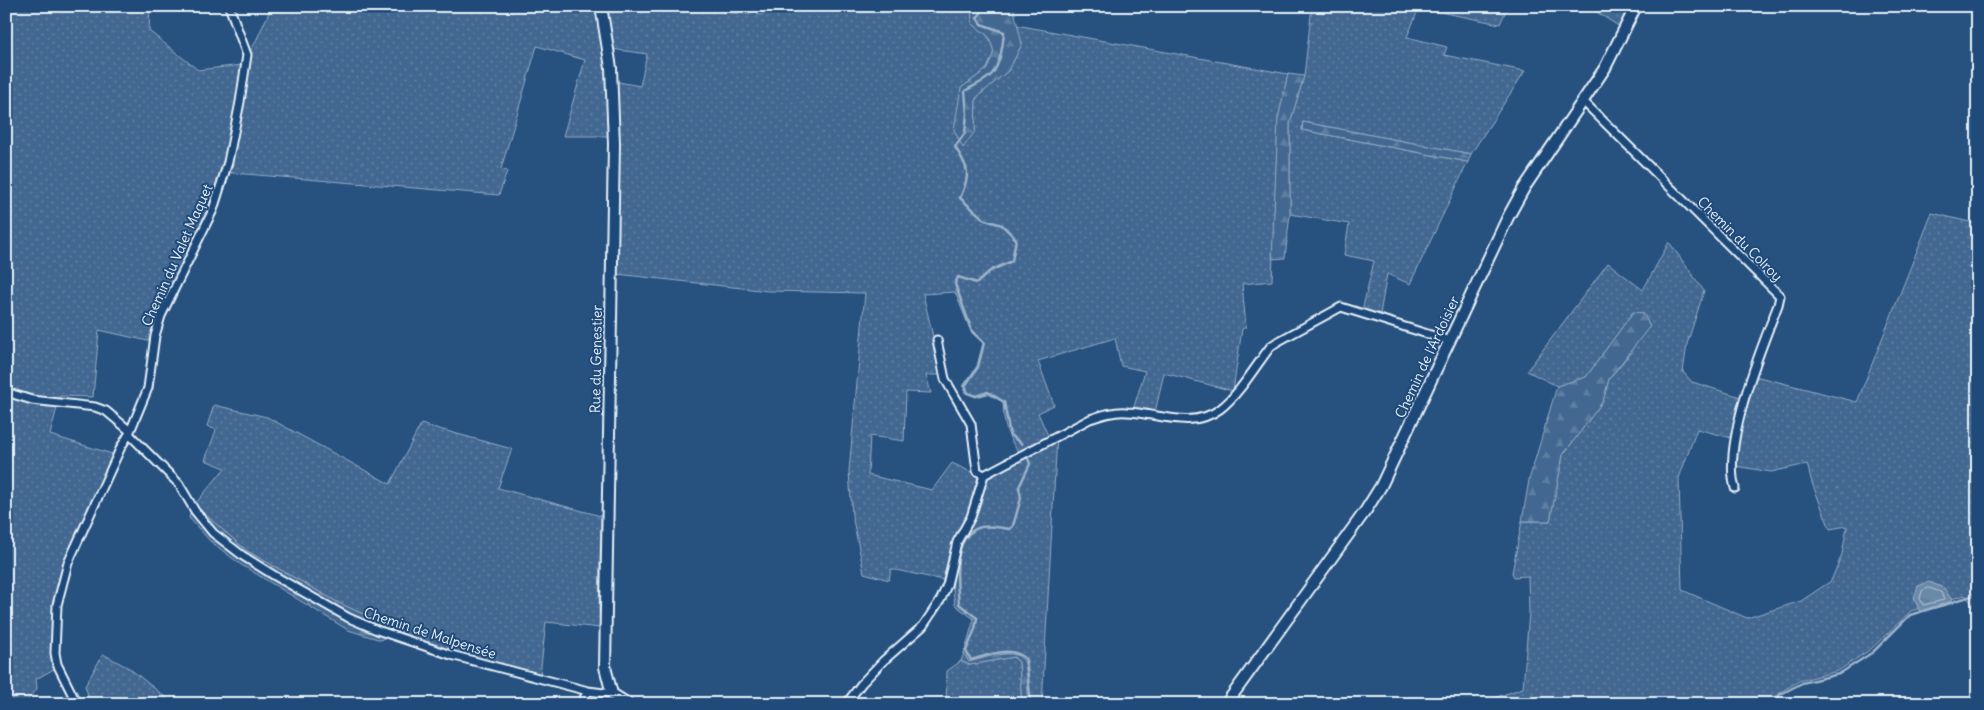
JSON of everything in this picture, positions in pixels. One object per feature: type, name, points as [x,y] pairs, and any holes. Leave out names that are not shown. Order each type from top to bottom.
[{"type":"street","name":"Chemin du Valet Maquet","points":[[77,704],[57,664],[55,653],[60,588],[68,563],[148,388],[155,336],[161,316],[213,210],[228,162],[247,54],[229,6]]},
{"type":"street","name":"Rue du Genestier","points":[[601,6],[611,68],[613,106],[605,667],[612,694]]},
{"type":"street","name":"Chemin de l'Ardoisier","points":[[1226,704],[1366,510],[1394,462],[1508,217],[1524,188],[1605,68],[1637,8]]},
{"type":"street","name":"Chemin du Colroy","points":[[1583,101],[1780,296],[1755,362],[1734,444],[1731,476],[1735,488]]},
{"type":"street","points":[[846,704],[883,662],[923,626],[941,599],[947,585],[957,542],[971,518],[984,475],[1090,419],[1104,414],[1125,411],[1186,420],[1212,414],[1226,404],[1271,346],[1341,308],[1450,340]]},
{"type":"street","points":[[937,340],[945,379],[971,424],[977,471],[984,475]]},
{"type":"street","name":"Chemin de Malpensée","points":[[6,392],[32,400],[95,407],[106,411],[179,484],[195,511],[213,533],[244,556],[309,597],[362,624],[423,647],[588,691],[612,694]]},
{"type":"street","points":[[581,704],[588,691]]},
{"type":"street","points":[[612,694],[628,704]]},
{"type":"green space","points":[[6,6],[150,6],[149,31],[198,70],[242,65],[255,43],[272,6],[719,6],[723,12],[761,15],[767,11],[783,12],[784,6],[971,6],[972,23],[989,37],[994,52],[987,69],[961,88],[975,131],[976,98],[1009,70],[1022,44],[1016,25],[1288,74],[1278,119],[1272,281],[1242,284],[1246,327],[1242,329],[1233,391],[1164,373],[1154,417],[1132,413],[1145,371],[1121,366],[1115,338],[1038,361],[1054,405],[1038,413],[1050,440],[1057,436],[1042,704],[1029,704],[1024,661],[1007,653],[969,662],[964,653],[974,619],[955,605],[952,582],[891,569],[889,580],[864,573],[852,515],[849,471],[865,293],[768,291],[608,273],[609,136],[563,136],[585,60],[537,46],[501,169],[507,171],[499,195],[221,172],[200,229],[182,262],[148,341],[99,330],[93,397],[60,396],[50,435],[119,456],[66,573],[58,606],[54,669],[36,679],[37,689],[25,704],[6,704]],"holes":[[[604,48],[647,54],[640,86],[608,80]],[[955,292],[971,332],[983,343],[977,366],[963,386],[965,393],[976,397],[988,394],[1003,402],[1007,430],[1021,456],[986,479],[952,463],[932,490],[868,475],[870,436],[904,441],[906,392],[931,393],[926,375],[942,375],[923,294]]]},
{"type":"green space","points":[[971,6],[1013,6],[1022,44],[1009,70],[976,98],[975,131],[963,148],[954,130],[961,88],[987,69],[994,52],[989,37],[972,23]]},
{"type":"green space","points":[[1312,6],[1508,6],[1500,24],[1419,8],[1407,37],[1447,47],[1444,55],[1525,71],[1471,154],[1303,122],[1302,130],[1468,162],[1410,284],[1387,274],[1379,320],[1361,315],[1374,261],[1344,255],[1349,224],[1290,214],[1290,123],[1304,76]]},
{"type":"green space","points":[[1587,6],[1631,6],[1620,27]]},
{"type":"green space","points":[[1288,74],[1304,76],[1290,123],[1290,214],[1285,258],[1272,259],[1278,119]]},
{"type":"green space","points":[[1303,122],[1471,154],[1468,162],[1302,130]]},
{"type":"green space","points":[[1932,213],[1978,224],[1978,611],[1965,595],[1911,611],[1871,649],[1838,671],[1799,681],[1781,692],[1768,704],[1499,704],[1494,698],[1523,688],[1529,612],[1528,576],[1514,577],[1512,573],[1522,521],[1550,521],[1563,455],[1603,401],[1609,379],[1631,352],[1633,312],[1586,377],[1557,386],[1527,371],[1608,263],[1643,290],[1669,242],[1704,291],[1687,344],[1683,372],[1692,382],[1744,398],[1732,438],[1697,429],[1679,478],[1682,590],[1747,618],[1801,601],[1831,581],[1842,554],[1847,526],[1830,529],[1812,483],[1807,464],[1771,472],[1735,466],[1742,420],[1755,376],[1857,402]]},
{"type":"green space","points":[[1633,312],[1643,313],[1650,326],[1609,379],[1603,401],[1563,455],[1550,521],[1522,521],[1529,480],[1557,386],[1586,377]]},
{"type":"green space","points":[[214,405],[267,417],[390,484],[421,424],[512,449],[498,488],[601,516],[600,628],[546,622],[540,675],[386,636],[396,629],[339,603],[247,551],[199,509],[191,509],[225,468],[205,460],[216,430],[207,426]]},
{"type":"green space","points":[[191,509],[199,509],[247,551],[339,603],[396,629],[413,639],[386,636],[381,640],[348,630],[240,564],[210,541],[189,518]]},
{"type":"green space","points":[[964,653],[969,662],[990,656],[1007,654],[1014,654],[1020,657],[1025,664],[1029,704],[1022,704],[1019,662],[1014,657],[970,665],[961,661]]},
{"type":"green space","points":[[103,654],[129,668],[174,704],[91,704],[85,686]]},
{"type":"green space","points":[[1013,657],[1019,662],[1022,704],[946,704],[947,671],[961,661],[970,665]]},
{"type":"water","points":[[1929,582],[1944,588],[1954,603],[1920,612],[1914,598],[1918,586]]},
{"type":"waterway","points":[[992,6],[983,10],[977,18],[981,24],[1004,32],[1002,48],[998,65],[992,74],[965,91],[967,114],[965,133],[955,147],[967,171],[966,183],[960,198],[985,220],[1002,225],[1016,239],[1012,261],[990,271],[977,283],[958,277],[955,284],[972,331],[984,343],[978,367],[965,386],[968,393],[976,396],[988,392],[1004,402],[1010,435],[1022,444]]},
{"type":"waterway","points":[[1027,456],[1030,464],[1019,487],[1021,498],[1013,526],[1010,529],[990,526],[982,527],[969,533],[963,541],[960,551],[957,584],[959,604],[977,618],[975,629],[966,651],[971,660],[999,652],[1013,653],[1026,659],[1031,704]]},
{"type":"waterway","points":[[1772,704],[1781,694],[1802,683],[1839,674],[1873,652],[1910,615],[1978,594]]},
{"type":"waterway","points":[[6,701],[9,704]]}]
